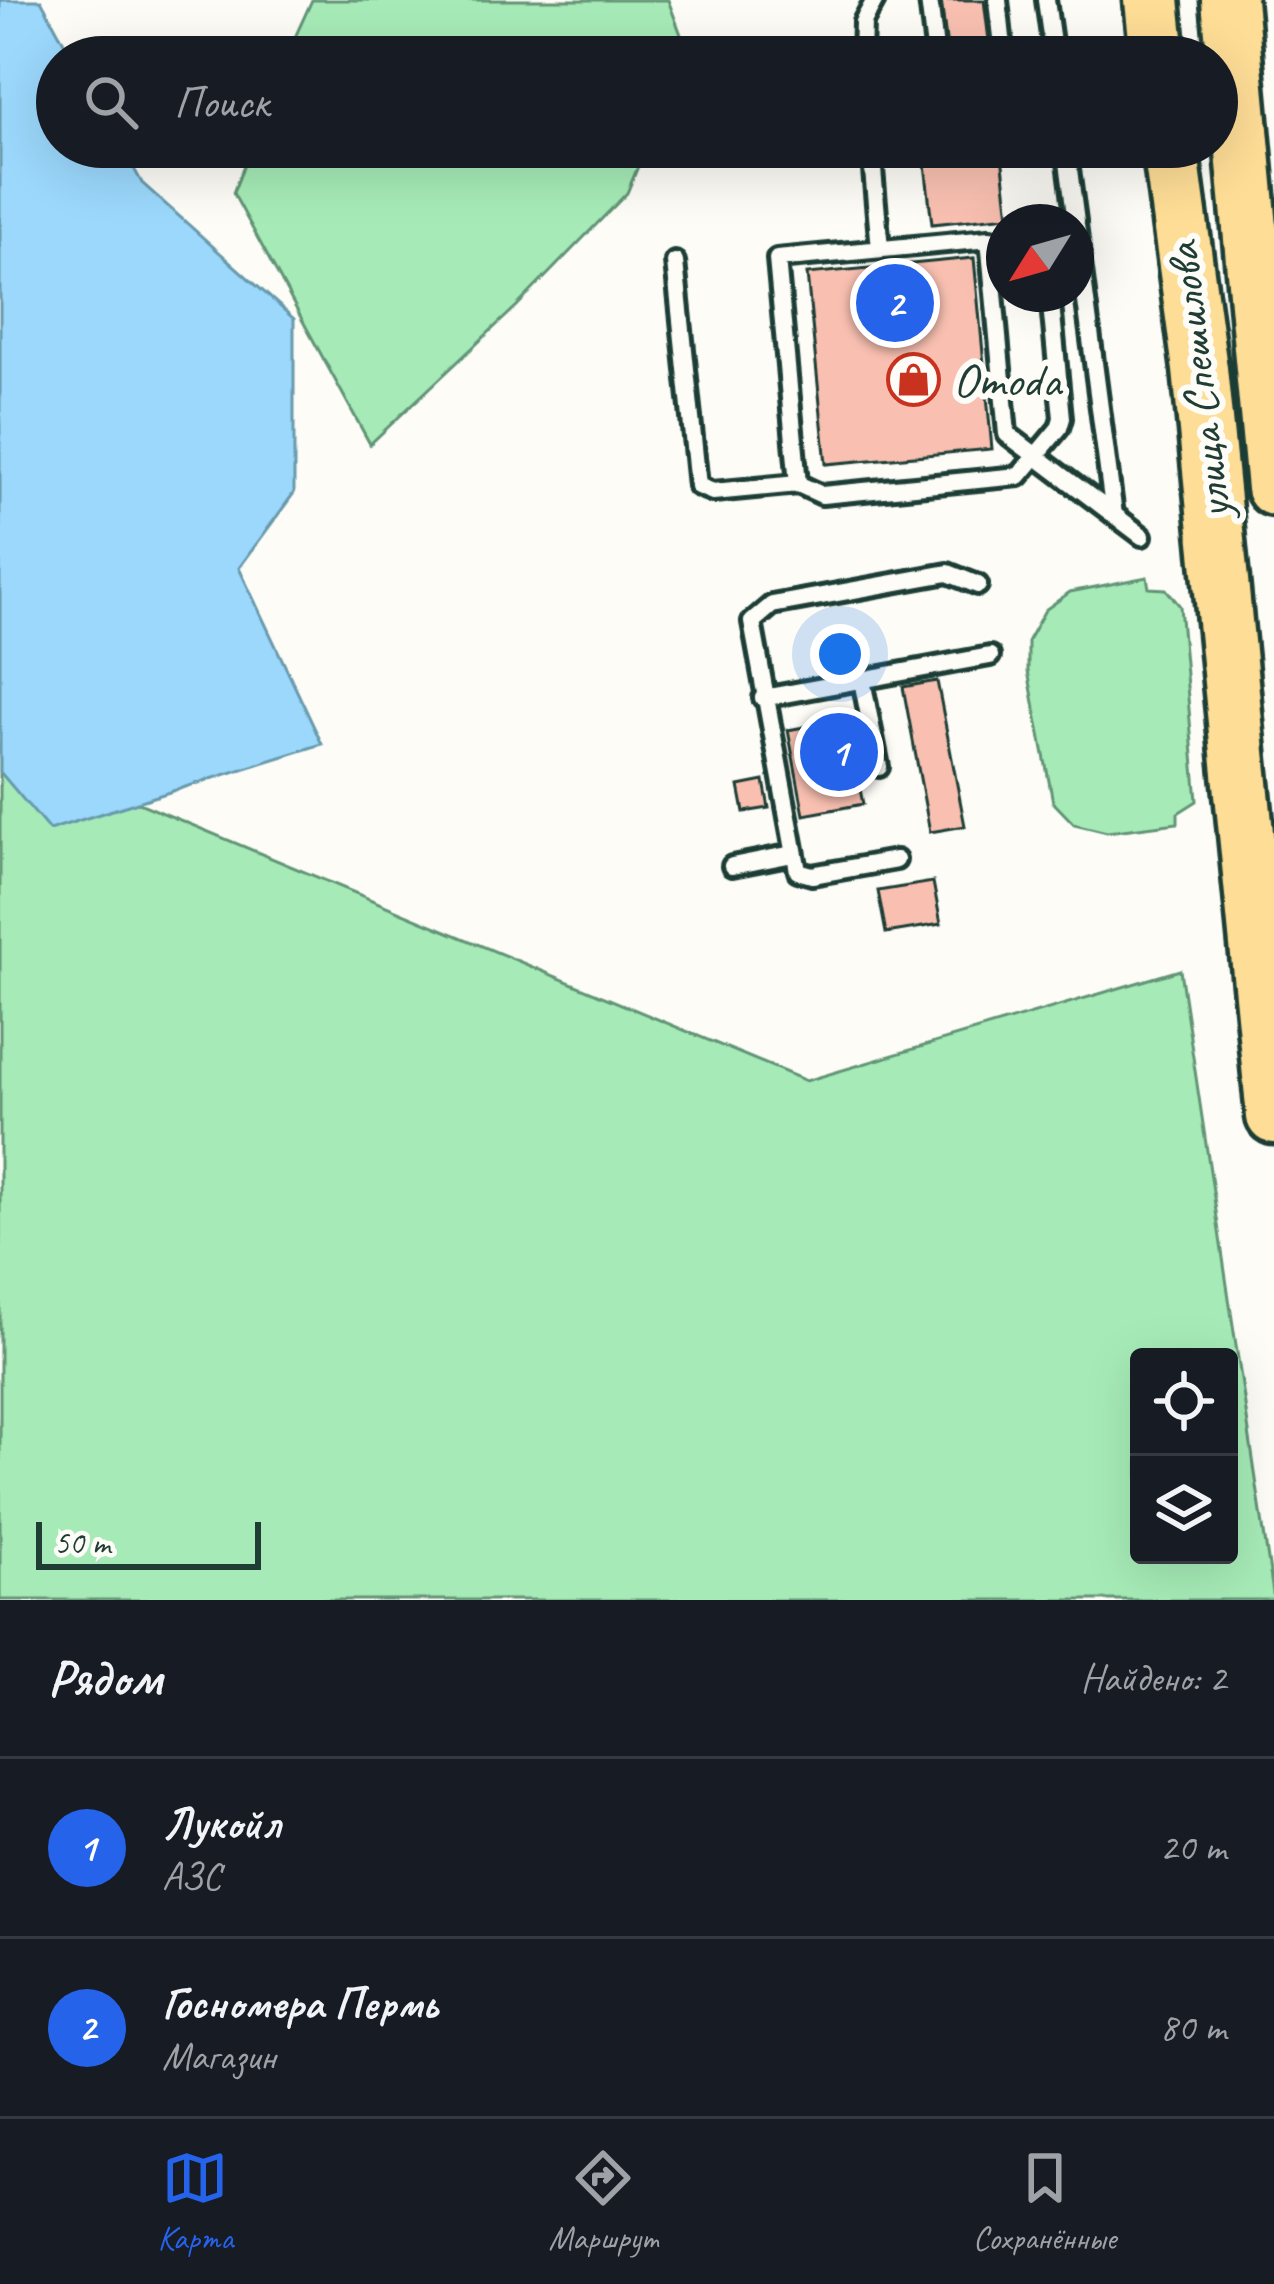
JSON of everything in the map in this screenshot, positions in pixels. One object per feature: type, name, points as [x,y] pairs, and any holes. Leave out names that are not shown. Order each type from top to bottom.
[{"type":"main road","points":[[1152,0],[1156,36]]},
{"type":"main road","name":"улица Спешилова","points":[[1229,0],[1232,36]]},
{"type":"main road","name":"улица Спешилова","points":[[1238,121],[1274,488]]},
{"type":"main road","name":"улица Спешилова","points":[[1173,168],[1200,369],[1274,1116]]},
{"type":"lane","points":[[863,36],[863,22],[875,0]]},
{"type":"lane","points":[[928,0],[933,36]]},
{"type":"lane","points":[[998,0],[1002,36]]},
{"type":"lane","points":[[1046,0],[1051,36]]},
{"type":"lane","points":[[1240,148],[1267,232]]},
{"type":"lane","points":[[873,168],[880,249]]},
{"type":"lane","points":[[1069,168],[1073,204]]},
{"type":"lane","points":[[798,484],[777,259],[986,241]]},
{"type":"lane","points":[[675,262],[698,486],[712,492],[798,484],[822,495],[1019,476],[1062,418],[1052,312]]},
{"type":"lane","points":[[1000,312],[1007,434],[1142,536]]},
{"type":"lane","points":[[1087,312],[1114,515]]},
{"type":"lane","points":[[896,860],[804,875],[798,871],[752,622],[772,605],[948,573],[978,585]]},
{"type":"lane","points":[[764,698],[990,656]]},
{"type":"lane","points":[[862,680],[879,767]]},
{"type":"lane","points":[[732,866],[793,854]]},
{"type":"green space","points":[[312,0],[668,0],[682,36],[296,36]]},
{"type":"green space","points":[[243,168],[637,168],[627,193],[517,306],[370,444],[233,193]]},
{"type":"green space","points":[[1147,577],[1149,588],[1166,589],[1180,606],[1197,801],[1178,813],[1178,823],[1107,832],[1074,824],[1053,802],[1028,671],[1028,640],[1045,610],[1070,592]]},
{"type":"green space","points":[[0,745],[806,1081],[1180,970],[1236,1348],[1130,1348],[1130,1564],[1238,1564],[1238,1359],[1274,1600],[0,1600]]},
{"type":"water","points":[[0,0],[41,0],[61,36],[36,36],[36,168],[134,168],[142,183],[294,319],[294,493],[239,568],[322,744],[49,830],[0,772]]},
{"type":"building","points":[[941,0],[984,0],[988,36],[945,36]]},
{"type":"building","points":[[925,168],[1003,168],[1008,204],[986,204],[986,218],[932,224]]},
{"type":"building","points":[[974,258],[992,449],[826,464],[807,274]]},
{"type":"building","points":[[937,681],[965,826],[930,832],[903,687]]},
{"type":"building","points":[[846,719],[863,804],[804,815],[788,730]]},
{"type":"building","points":[[764,781],[769,808],[744,812],[739,786]]},
{"type":"building","points":[[933,882],[941,924],[886,933],[878,891]]},
{"type":"place","name":"Госномера Пермь","points":[[895,303]]},
{"type":"place","name":"Omoda","points":[[914,380]]},
{"type":"place","name":"Лукойл","points":[[839,752]]}]
